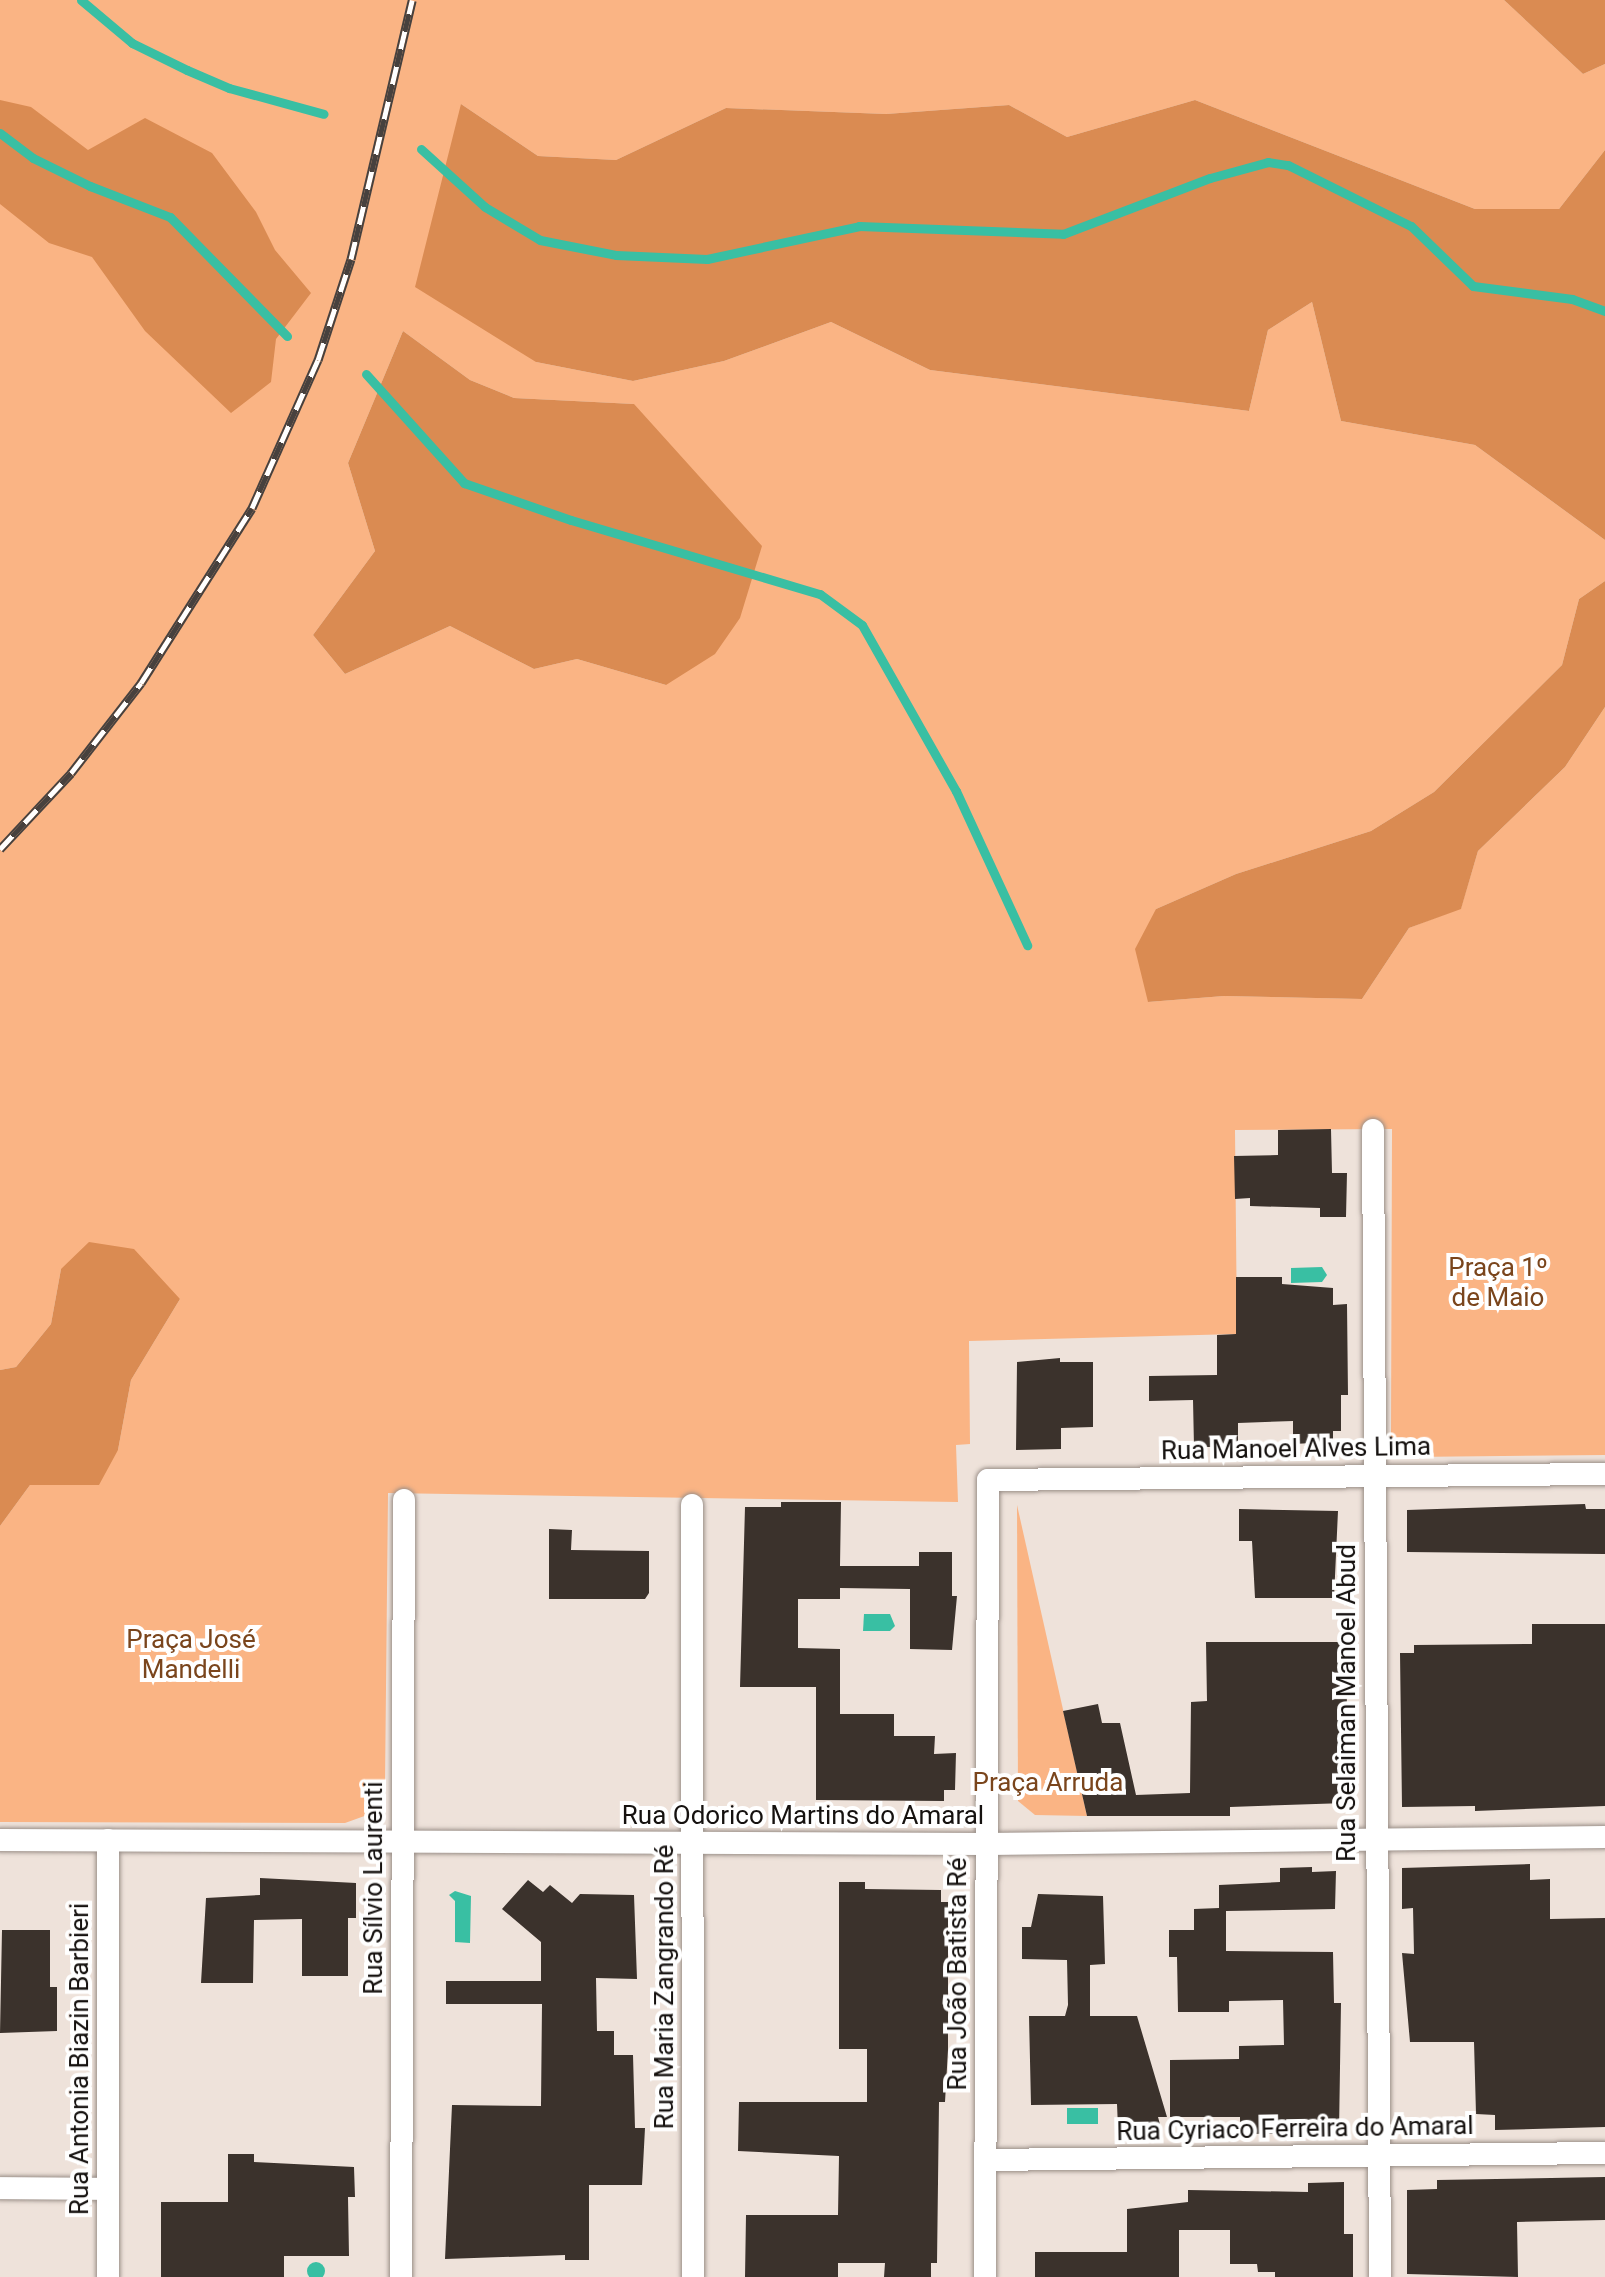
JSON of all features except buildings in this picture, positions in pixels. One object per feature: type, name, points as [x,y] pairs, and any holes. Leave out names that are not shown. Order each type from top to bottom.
[{"type":"street","name":"Rua Selaiman Manoel Abud","points":[[1373,1130],[1380,2277]]},
{"type":"street","name":"Rua Manoel Alves Lima","points":[[988,1480],[1605,1474]]},
{"type":"street","name":"Rua João Batista Ré","points":[[985,2277],[988,1480]]},
{"type":"street","name":"Rua Sílvio Laurenti","points":[[401,2277],[404,1500]]},
{"type":"street","name":"Rua Maria Zangrando Ré","points":[[692,1505],[693,2277]]},
{"type":"street","name":"Rua Odorico Martins do Amaral","points":[[0,1840],[986,1844],[1605,1837]]},
{"type":"street","name":"Rua Antonia Biazin Barbieri","points":[[108,1840],[108,2277]]},
{"type":"street","name":"Rua Cyriaco Ferreira do Amaral","points":[[985,2160],[1605,2153]]},
{"type":"street","points":[[0,2188],[108,2189]]},
{"type":"green space","points":[[0,0],[1504,0],[1583,74],[1605,64],[1605,150],[1559,209],[1475,209],[1195,100],[1067,137],[1009,105],[886,114],[726,108],[616,160],[538,156],[461,104],[536,362],[633,381],[724,361],[831,322],[930,370],[1249,411],[1268,330],[1312,302],[1341,421],[1475,445],[1605,540],[1605,581],[1579,599],[1562,665],[1434,792],[1371,831],[1236,874],[1156,909],[1148,1002],[1224,996],[1362,999],[1409,928],[1461,908],[1478,851],[1565,767],[1605,707],[1605,1455],[1410,1457],[1397,1452],[1391,1438],[1392,1129],[1235,1130],[1237,1334],[969,1341],[970,1444],[956,1445],[958,1502],[388,1493],[385,1786],[370,1814],[345,1823],[0,1822],[0,1526],[30,1485],[118,1450],[131,1380],[180,1299],[61,1269],[51,1324],[16,1367],[0,1370]],"holes":[[[403,331],[470,380],[514,398],[634,404],[666,685],[577,659],[534,669],[450,626],[345,674],[313,635],[375,551],[348,463]]]},
{"type":"green space","name":"Praça Arruda","points":[[1017,1505],[1087,1816],[1035,1815],[1018,1801]]},
{"type":"shaded area","points":[[1504,0],[1605,0],[1605,64],[1583,74]]},
{"type":"shaded area","points":[[0,100],[31,107],[88,150],[145,118],[212,153],[256,212],[275,250],[311,293],[276,339],[271,382],[231,413],[145,331],[92,257],[49,243],[0,204]]},
{"type":"shaded area","points":[[1195,100],[1475,209],[1559,209],[1605,150],[1605,540],[1475,445],[1341,421],[1312,302],[1268,330],[1249,411],[930,370],[831,322],[724,361],[633,381],[536,362],[415,287],[461,104],[538,156],[616,160],[726,108],[886,114],[1009,105],[1067,137]]},
{"type":"shaded area","points":[[403,331],[470,380],[514,398],[634,404],[762,546],[740,618],[715,654],[666,685],[577,659],[534,669],[450,626],[345,674],[313,635],[375,551],[348,463]]},
{"type":"shaded area","points":[[1605,581],[1605,707],[1565,767],[1478,851],[1461,909],[1409,928],[1362,999],[1224,996],[1148,1002],[1135,949],[1156,909],[1236,874],[1371,831],[1434,792],[1562,665],[1579,599]]},
{"type":"shaded area","points":[[89,1242],[134,1249],[180,1299],[131,1380],[118,1450],[99,1485],[30,1485],[0,1526],[0,1370],[16,1367],[51,1324],[61,1269]]},
{"type":"shaded area","points":[[1322,1267],[1327,1275],[1322,1282],[1291,1283],[1291,1268]]},
{"type":"shaded area","points":[[864,1614],[890,1614],[895,1626],[890,1631],[863,1631]]},
{"type":"shaded area","points":[[455,1891],[471,1896],[470,1943],[455,1942],[455,1901],[449,1895]]},
{"type":"shaded area","points":[[1067,2108],[1098,2108],[1098,2124],[1067,2124]]},
{"type":"shaded area","points":[[316,2262],[325,2271],[316,2280],[307,2271]]},
{"type":"waterway","points":[[81,0],[132,43],[187,70],[229,88],[324,114]]},
{"type":"waterway","points":[[0,133],[33,158],[90,186],[170,217],[287,336]]},
{"type":"waterway","points":[[421,149],[485,207],[540,240],[616,255],[707,259],[859,226],[1063,234],[1210,178],[1268,162],[1288,165],[1411,226],[1473,286],[1572,299],[1605,311]]},
{"type":"waterway","points":[[366,374],[464,483],[571,520],[820,594],[862,625],[956,791],[1027,945]]},
{"type":"railway","points":[[0,849],[71,773],[141,683],[252,508],[318,360],[351,259],[412,0]]},
{"type":"park label","name":"Praça 1º de Maio","points":[[1498,1283]]},
{"type":"park label","name":"Praça José Mandelli","points":[[191,1655]]}]
